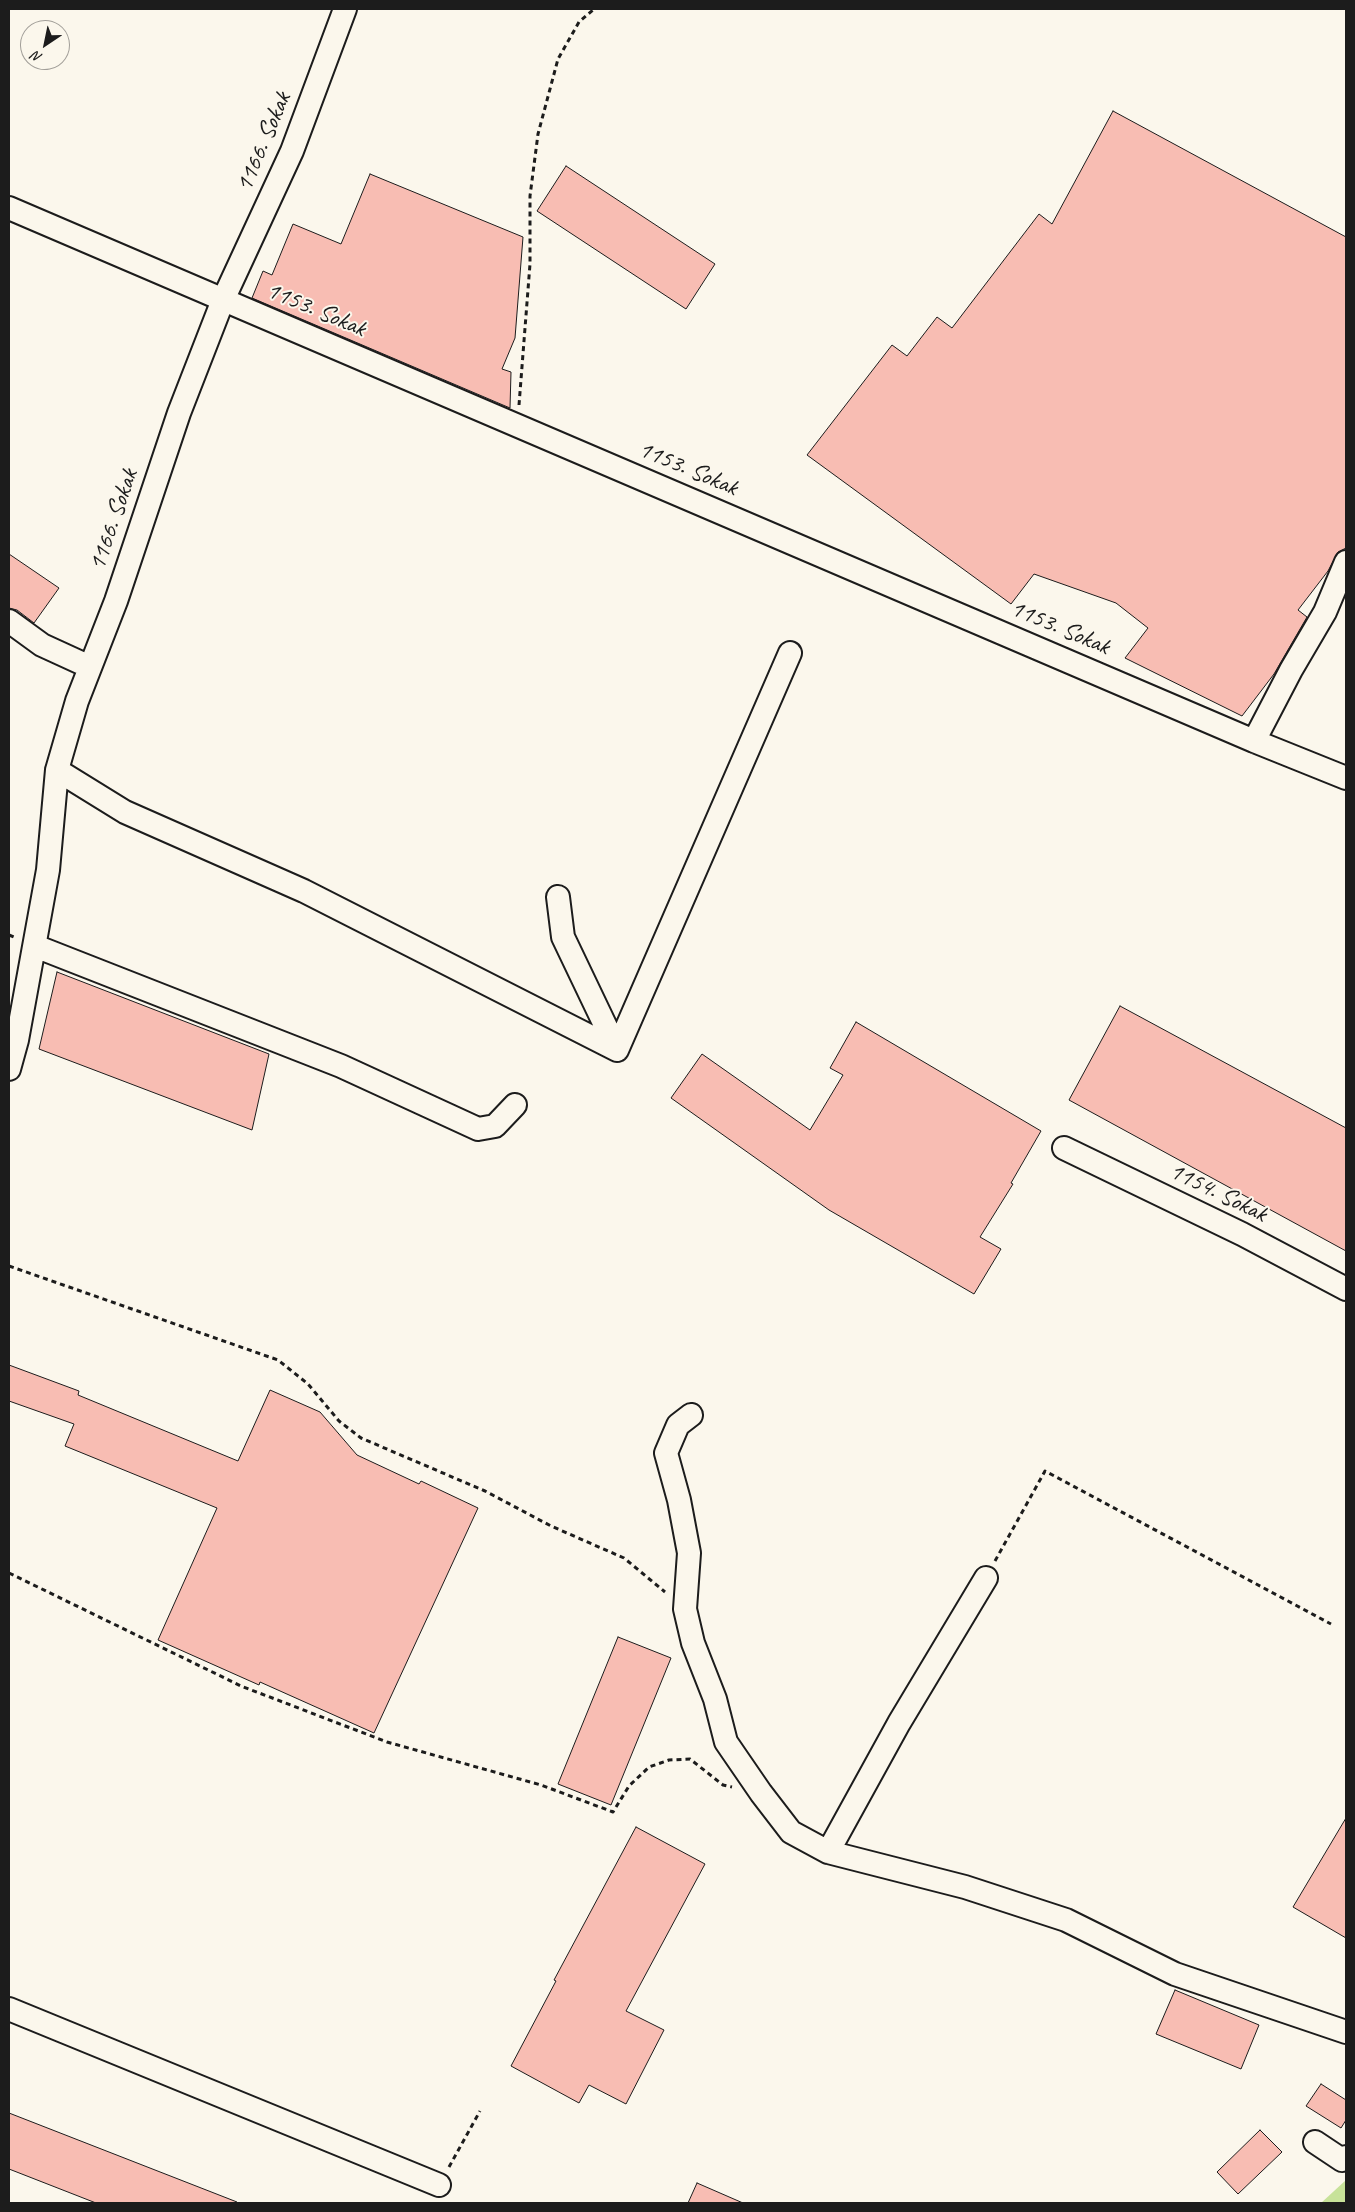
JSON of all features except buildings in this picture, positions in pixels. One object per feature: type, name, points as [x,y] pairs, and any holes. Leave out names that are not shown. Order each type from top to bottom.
[{"type":"street","name":"1166. Sokak","points":[[9,1069],[17,1040],[48,870],[57,770],[77,701],[116,600],[179,413],[223,300],[292,152],[346,9]]},
{"type":"street","name":"1153. Sokak","points":[[9,208],[1254,741],[1346,778]]},
{"type":"street","points":[[1254,741],[1291,670],[1325,612],[1346,562]]},
{"type":"street","points":[[9,621],[42,645],[90,668]]},
{"type":"street","points":[[617,1050],[790,652]]},
{"type":"street","points":[[57,770],[125,812],[304,892],[617,1050]]},
{"type":"street","points":[[558,897],[563,937],[617,1050]]},
{"type":"street","points":[[35,946],[341,1066],[478,1129],[495,1126],[515,1105]]},
{"type":"street","name":"1154. Sokak","points":[[1064,1148],[1242,1234],[1346,1289]]},
{"type":"street","points":[[691,1415],[678,1425],[666,1453],[679,1500],[689,1553],[685,1609],[692,1643],[715,1699],[726,1742],[791,1832],[828,1852],[965,1887],[1066,1920],[1175,1974],[1346,2032]]},
{"type":"street","points":[[828,1852],[899,1723],[986,1578]]},
{"type":"street","points":[[9,2009],[440,2184]]},
{"type":"street","points":[[1315,2142],[1342,2160],[1346,2157]]},
{"type":"path","points":[[517,426],[525,351],[530,264],[530,196],[538,134],[558,59],[579,22],[594,9]]},
{"type":"path","points":[[9,1266],[278,1360],[308,1384],[339,1420],[361,1438],[485,1491],[551,1526],[624,1558],[685,1609]]},
{"type":"path","points":[[986,1578],[1045,1471],[1331,1624]]},
{"type":"path","points":[[9,1573],[241,1686],[386,1742],[541,1785],[613,1812],[629,1786],[649,1767],[669,1760],[690,1759],[722,1785],[761,1793]]},
{"type":"path","points":[[440,2184],[480,2111]]},
{"type":"green space","points":[[1346,2180],[1346,2203],[1321,2203]]}]
